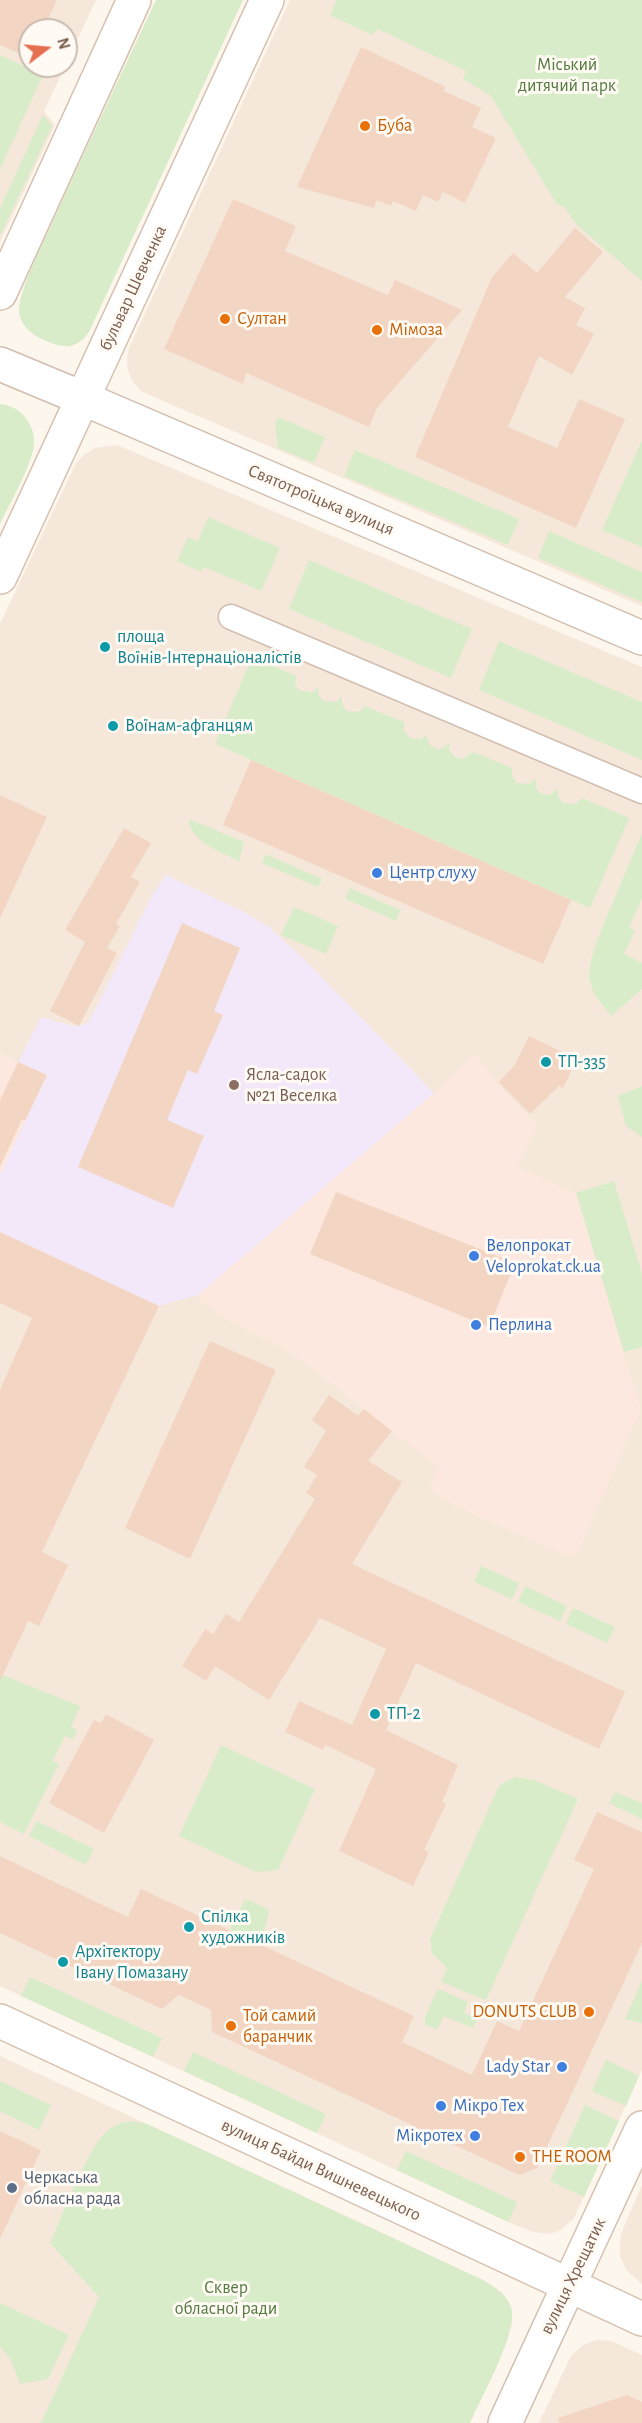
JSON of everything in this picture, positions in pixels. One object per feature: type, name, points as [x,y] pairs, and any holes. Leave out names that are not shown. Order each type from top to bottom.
[{"type":"main road","points":[[0,293],[134,0]]},
{"type":"main road","name":"бульвар Шевченка","points":[[0,577],[267,0]]},
{"type":"main road","name":"Святотроїцька вулиця","points":[[0,364],[642,638]]},
{"type":"main road","name":"вулиця Байди Вишневецького","points":[[0,2021],[642,2319]]},
{"type":"main road","name":"вулиця Хрещатик","points":[[505,2423],[642,2128]]},
{"type":"street","points":[[231,617],[642,791]]},
{"type":"shaded area","points":[[0,0],[96,0],[78,38],[78,18],[18,18],[18,78],[59,78],[44,111],[55,125],[0,242]]},
{"type":"shaded area","points":[[290,0],[642,0],[642,606],[149,395],[141,391],[133,382],[128,371],[129,348]]},
{"type":"shaded area","points":[[117,445],[642,667],[642,2070],[574,2218],[561,2230],[550,2234],[533,2232],[508,2222],[0,1986],[0,624],[76,463],[95,448]]},
{"type":"shaded area","name":"Ясла-садок №21 Веселка","points":[[166,875],[242,911],[269,927],[303,958],[434,1093],[198,1295],[159,1306],[0,1232],[0,1175],[47,1075],[18,1062],[41,1017],[79,1026],[89,1022],[152,895]]},
{"type":"shaded area","points":[[0,1053],[47,1075],[0,1175]]},
{"type":"shaded area","points":[[475,1053],[498,1084],[537,1126],[517,1167],[576,1193],[641,1410],[575,1559],[455,1506],[428,1489],[440,1468],[295,1356],[219,1315],[203,1303],[198,1295],[434,1093]]},
{"type":"shaded area","name":"Сквер обласної ради","points":[[0,2056],[485,2281],[502,2292],[511,2307],[512,2324],[507,2341],[470,2423],[0,2423]]},
{"type":"shaded area","points":[[642,2185],[642,2284],[627,2271],[620,2256],[620,2242],[621,2234]]},
{"type":"shaded area","points":[[597,2340],[611,2341],[642,2355],[642,2423],[539,2423],[571,2356],[583,2345]]},
{"type":"green space","points":[[156,0],[243,0],[89,332],[72,346],[52,343],[39,338],[24,325],[19,312],[22,292]]},
{"type":"green space","name":"Міський дитячий парк","points":[[337,0],[642,0],[642,281],[578,226],[564,207],[556,203],[491,96],[463,79],[466,71],[378,29],[372,35],[330,15]]},
{"type":"green space","points":[[0,55],[18,63],[18,78],[42,78],[0,169]]},
{"type":"green space","points":[[43,115],[52,126],[0,236],[0,208]]},
{"type":"green space","points":[[0,404],[16,409],[22,414],[31,427],[34,443],[26,470],[0,524]]},
{"type":"green space","points":[[278,417],[325,437],[314,463],[278,448],[275,425]]},
{"type":"green space","points":[[642,440],[642,547],[602,530]]},
{"type":"green space","points":[[355,450],[519,519],[508,545],[344,476]]},
{"type":"green space","points":[[208,517],[280,548],[261,591],[204,567],[201,572],[177,561],[188,537],[198,541]]},
{"type":"green space","points":[[549,531],[642,572],[642,602],[538,558]]},
{"type":"green space","points":[[309,560],[472,629],[451,678],[289,609]]},
{"type":"green space","points":[[499,641],[642,702],[642,760],[479,690]]},
{"type":"green space","points":[[252,657],[296,676],[295,684],[300,691],[313,692],[319,686],[318,694],[323,701],[336,702],[342,696],[342,704],[347,711],[359,712],[365,706],[404,722],[404,731],[410,738],[422,739],[428,732],[426,736],[429,744],[436,749],[444,748],[450,742],[449,750],[455,757],[463,759],[473,752],[512,768],[512,776],[517,783],[529,784],[535,778],[537,790],[544,795],[552,794],[558,788],[558,796],[563,803],[576,804],[582,798],[629,818],[590,908],[215,744]]},
{"type":"green space","points":[[189,819],[244,842],[239,861],[201,840],[191,827]]},
{"type":"green space","points":[[642,833],[642,898],[629,928],[635,931],[624,954],[642,963],[642,989],[611,1016],[594,994],[589,978],[591,960]]},
{"type":"green space","points":[[266,854],[322,879],[318,887],[262,863]]},
{"type":"green space","points":[[350,888],[400,910],[396,921],[345,899]]},
{"type":"green space","points":[[294,907],[338,926],[326,954],[281,935]]},
{"type":"green space","points":[[642,1086],[642,1137],[626,1126],[618,1096]]},
{"type":"green space","points":[[614,1181],[642,1274],[642,1347],[624,1352],[576,1193]]},
{"type":"green space","points":[[481,1566],[519,1583],[512,1599],[474,1582]]},
{"type":"green space","points":[[525,1586],[567,1606],[560,1621],[518,1602]]},
{"type":"green space","points":[[573,1608],[615,1627],[607,1643],[566,1624]]},
{"type":"green space","points":[[0,1674],[80,1706],[71,1727],[77,1730],[73,1739],[65,1736],[53,1761],[59,1764],[24,1834],[0,1822]]},
{"type":"green space","points":[[221,1745],[315,1789],[278,1870],[256,1872],[179,1836]]},
{"type":"green space","points":[[515,1777],[534,1780],[578,1799],[486,2000],[441,1982],[447,1968],[432,1953],[430,1939],[498,1788]]},
{"type":"green space","points":[[615,1792],[642,1803],[642,1819],[609,1803]]},
{"type":"green space","points":[[37,1821],[94,1849],[86,1865],[29,1836]]},
{"type":"green space","points":[[249,1900],[269,1910],[259,1944],[230,1930],[244,1901]]},
{"type":"green space","points":[[30,1977],[162,2038],[153,2057],[21,1996]]},
{"type":"green space","points":[[642,1981],[642,2023],[625,2019]]},
{"type":"green space","points":[[438,1989],[468,2002],[464,2013],[477,2018],[473,2028],[444,2016],[437,2030],[425,2024],[425,2017]]},
{"type":"green space","points":[[193,2052],[326,2114],[317,2133],[184,2071]]},
{"type":"green space","points":[[606,2060],[639,2076],[626,2106],[592,2091]]},
{"type":"green space","points":[[0,2081],[51,2105],[39,2130],[0,2111]]},
{"type":"green space","points":[[585,2105],[619,2121],[584,2197],[550,2181]]},
{"type":"green space","name":"Сквер обласної ради","points":[[131,2121],[147,2124],[485,2281],[500,2292],[511,2307],[510,2332],[498,2365],[470,2423],[41,2423],[99,2297],[50,2243],[91,2153],[112,2127]]},
{"type":"green space","points":[[406,2151],[517,2202],[508,2222],[397,2170]]},
{"type":"green space","points":[[0,2303],[69,2335],[48,2379],[20,2384],[11,2360],[0,2347]]},
{"type":"building","points":[[0,0],[57,0],[49,18],[18,18],[18,53],[0,45]]},
{"type":"building","points":[[361,47],[446,87],[444,91],[481,108],[472,127],[496,138],[465,203],[443,192],[438,202],[423,195],[416,211],[393,201],[391,206],[377,200],[374,208],[297,187]]},
{"type":"building","points":[[233,199],[296,226],[285,251],[388,295],[395,280],[462,310],[377,408],[369,427],[246,373],[243,384],[164,349]]},
{"type":"building","points":[[575,228],[603,252],[565,297],[585,308],[576,325],[594,334],[572,375],[539,356],[508,427],[557,448],[579,399],[625,419],[576,528],[415,457],[492,277],[513,253],[537,273]]},
{"type":"building","points":[[251,760],[571,900],[543,964],[223,825]]},
{"type":"building","points":[[0,795],[47,817],[0,918]]},
{"type":"building","points":[[124,828],[151,843],[131,877],[140,882],[116,924],[120,926],[107,948],[117,953],[79,1026],[50,1011],[85,942],[65,930]]},
{"type":"building","points":[[182,923],[240,948],[214,1011],[223,1015],[197,1074],[188,1070],[167,1120],[204,1136],[173,1208],[78,1167]]},
{"type":"building","points":[[529,1036],[577,1059],[563,1088],[559,1086],[530,1114],[499,1082],[514,1066]]},
{"type":"building","points":[[18,1062],[47,1075],[25,1121],[22,1119],[0,1167],[0,1100]]},
{"type":"building","points":[[336,1192],[515,1263],[489,1327],[310,1254]]},
{"type":"building","points":[[0,1232],[159,1306],[42,1552],[68,1565],[39,1626],[28,1621],[0,1681],[0,1390],[32,1318],[0,1303]]},
{"type":"building","points":[[210,1341],[276,1370],[190,1559],[125,1528]]},
{"type":"building","points":[[329,1395],[358,1416],[364,1409],[392,1431],[368,1461],[402,1482],[352,1564],[625,1692],[599,1749],[416,1663],[386,1730],[458,1765],[442,1802],[446,1804],[424,1850],[429,1852],[413,1886],[339,1851],[376,1769],[325,1745],[323,1750],[285,1732],[299,1701],[352,1725],[386,1649],[320,1618],[269,1700],[215,1666],[206,1681],[182,1666],[205,1629],[213,1634],[226,1614],[239,1622],[315,1499],[306,1493],[317,1475],[304,1467],[326,1431],[312,1420]]},
{"type":"building","points":[[106,1714],[154,1740],[104,1833],[49,1803],[94,1720],[101,1723]]},
{"type":"building","points":[[597,1812],[642,1832],[642,1943],[537,2168],[519,2175],[212,2032],[211,2010],[179,1995],[162,2009],[0,1933],[0,1856],[128,1917],[141,1889],[414,2016],[402,2042],[472,2075],[497,2021],[519,2031],[594,1869],[574,1860]]},
{"type":"building","name":"Черкаська обласна рада","points":[[0,2131],[41,2150],[0,2239]]},
{"type":"building","points":[[627,2395],[642,2402],[642,2423],[559,2423],[558,2418]]},
{"type":"place","name":"Буба","points":[[365,126]]},
{"type":"place","name":"Султан","points":[[225,319]]},
{"type":"place","name":"Мімоза","points":[[377,330]]},
{"type":"place","name":"площа Воїнів-Інтернаціоналістів","points":[[105,647]]},
{"type":"place","name":"Воїнам-афганцям","points":[[113,726]]},
{"type":"place","name":"Центр слуху","points":[[377,873]]},
{"type":"place","name":"ТП-335","points":[[546,1062]]},
{"type":"place","name":"Ясла-садок №21 Веселка","points":[[234,1085]]},
{"type":"place","name":"Велопрокат Veloprokat.ck.ua","points":[[474,1256]]},
{"type":"place","name":"Перлина","points":[[476,1325]]},
{"type":"place","name":"ТП-2","points":[[375,1714]]},
{"type":"place","name":"Спілка художників","points":[[189,1927]]},
{"type":"place","name":"Архітектору Івану Помазану","points":[[63,1962]]},
{"type":"place","name":"DONUTS CLUB","points":[[589,2012]]},
{"type":"place","name":"Той самий баранчик","points":[[231,2026]]},
{"type":"place","name":"Lady Star","points":[[562,2067]]},
{"type":"place","name":"Мікро Тех","points":[[441,2106]]},
{"type":"place","name":"Мікротех","points":[[475,2136]]},
{"type":"place","name":"THE ROOM","points":[[520,2157]]},
{"type":"place","name":"Черкаська обласна рада","points":[[12,2188]]}]
